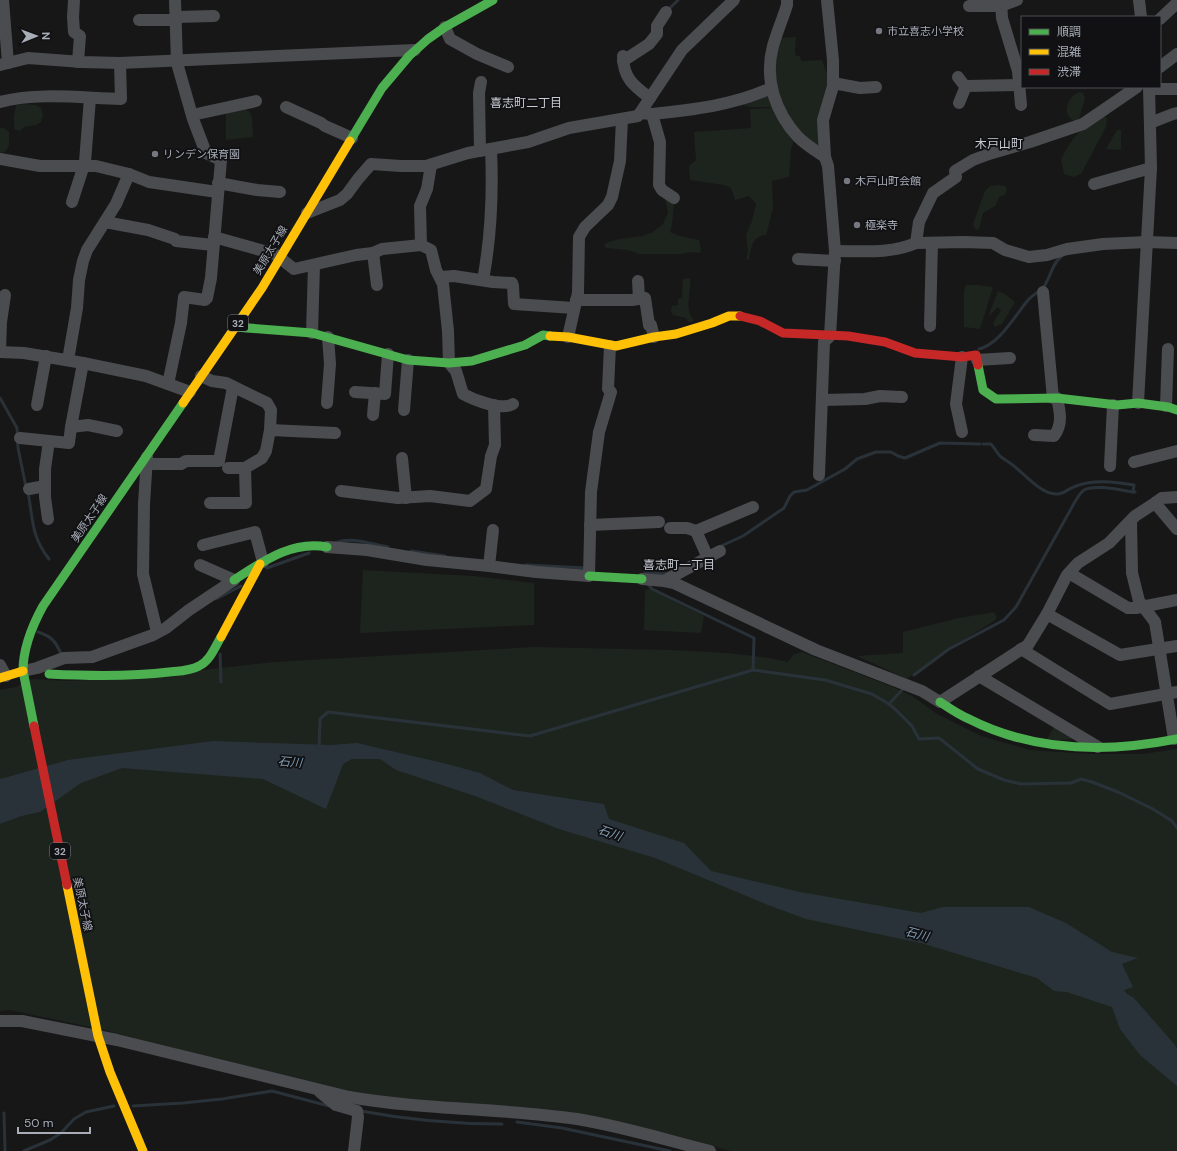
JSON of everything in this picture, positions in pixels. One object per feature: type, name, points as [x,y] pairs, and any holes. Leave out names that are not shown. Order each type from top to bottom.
[{"type":"street","points":[[4,0],[4,64],[28,58],[78,62],[120,63],[415,50]]},
{"type":"street","points":[[74,0],[74,32],[80,36],[78,62]]},
{"type":"street","points":[[168,384],[181,323],[184,297],[205,300],[207,298],[211,278],[220,160],[206,153],[192,114],[177,61],[175,0]]},
{"type":"street","name":"美原太子線","points":[[143,1151],[110,1072],[97,1031],[23,674],[30,632],[41,611],[146,460],[190,392],[262,288],[382,88],[415,50],[441,29],[493,0]]},
{"type":"street","points":[[306,214],[340,200],[348,194],[371,164],[426,166],[485,150],[528,142],[569,128],[638,116],[682,50],[734,0]]},
{"type":"street","points":[[787,0],[788,5],[773,46],[770,70],[771,88],[777,104],[787,122],[798,137],[825,157]]},
{"type":"street","points":[[819,475],[824,342],[830,336],[835,256],[828,166],[825,157],[823,120],[832,83],[833,60],[826,0]]},
{"type":"street","points":[[969,6],[1017,0]]},
{"type":"street","points":[[1139,0],[1141,16]]},
{"type":"street","points":[[1001,3],[1002,18],[1017,52],[1021,105]]},
{"type":"street","points":[[1161,18],[1177,3]]},
{"type":"street","points":[[650,98],[633,85],[628,78],[623,58],[649,44],[657,34],[658,26],[666,12]]},
{"type":"street","points":[[139,20],[214,16]]},
{"type":"street","points":[[445,27],[450,38],[477,54],[508,67]]},
{"type":"street","points":[[1161,66],[1177,54]]},
{"type":"street","points":[[0,102],[18,98],[40,97],[121,99],[120,63]]},
{"type":"street","points":[[959,103],[962,81],[1019,85]]},
{"type":"street","points":[[481,82],[479,92],[491,215],[488,251],[483,280]]},
{"type":"street","points":[[832,83],[860,88],[876,87]]},
{"type":"street","points":[[640,113],[652,114],[728,102],[756,95],[771,88]]},
{"type":"street","points":[[916,243],[919,222],[930,198],[940,187],[956,177],[955,171],[973,160],[989,154],[1083,124],[1136,88]]},
{"type":"street","points":[[1138,403],[1151,168],[1149,88],[1177,89]]},
{"type":"street","points":[[72,202],[84,165],[90,98]]},
{"type":"street","points":[[192,114],[256,100]]},
{"type":"street","points":[[286,107],[352,138]]},
{"type":"street","points":[[1150,123],[1177,113]]},
{"type":"street","points":[[652,114],[660,142],[659,185],[662,190],[674,198]]},
{"type":"street","points":[[568,337],[578,293],[579,238],[585,227],[608,205],[612,197],[620,161],[622,119]]},
{"type":"street","points":[[0,159],[40,166],[96,166],[129,174],[149,182],[280,192]]},
{"type":"street","points":[[421,245],[420,206],[427,189],[431,165]]},
{"type":"street","points":[[1094,184],[1151,168]]},
{"type":"street","points":[[68,360],[83,261],[87,250],[116,204],[129,174]]},
{"type":"street","points":[[105,222],[148,230],[175,239],[176,242],[214,241],[276,254],[294,269],[356,254],[373,253],[382,249],[421,245],[431,250],[436,270],[443,284],[448,331],[449,363],[456,371],[463,394],[476,401],[494,405],[509,406],[513,404]]},
{"type":"street","points":[[798,259],[886,251],[906,247],[916,243],[993,243],[1005,250],[1029,257],[1047,255],[1067,249],[1103,244],[1147,242],[1177,244]]},
{"type":"street","points":[[930,326],[932,243]]},
{"type":"street","points":[[373,253],[376,285]]},
{"type":"street","points":[[312,333],[314,265]]},
{"type":"street","points":[[440,277],[454,276],[512,283],[514,304],[575,304],[645,298],[649,325],[651,325],[654,337]]},
{"type":"street","points":[[638,281],[639,298]]},
{"type":"street","points":[[1034,435],[1054,436],[1060,429],[1060,410],[1055,398],[1043,292]]},
{"type":"street","points":[[4,295],[0,352],[46,356],[146,376],[190,392]]},
{"type":"street","points":[[235,327],[312,333],[408,360],[449,363],[472,361],[506,351],[525,345],[543,335],[568,337],[616,346],[654,337],[676,334],[730,316],[739,316],[760,321],[783,333],[848,336],[884,342],[915,353],[962,357],[976,355],[984,390],[996,399],[1055,398],[1113,405],[1138,403],[1172,408],[1172,368],[1168,349]]},
{"type":"street","points":[[327,403],[330,364],[328,337]]},
{"type":"street","points":[[589,576],[591,492],[599,432],[611,392],[608,389],[610,346]]},
{"type":"street","points":[[355,392],[385,394],[388,354]]},
{"type":"street","points":[[37,405],[46,356]]},
{"type":"street","points":[[962,357],[951,404],[962,432]]},
{"type":"street","points":[[978,360],[1010,358]]},
{"type":"street","points":[[404,410],[400,397],[408,360]]},
{"type":"street","points":[[20,438],[69,443],[83,363]]},
{"type":"street","points":[[201,376],[212,381],[226,383],[233,386],[268,403],[271,410],[270,430],[266,451],[262,458],[246,468],[228,468]]},
{"type":"street","points":[[157,632],[143,574],[146,460],[181,464],[186,461],[219,461],[233,386]]},
{"type":"street","points":[[372,415],[375,393]]},
{"type":"street","points":[[822,400],[865,399],[880,396],[902,397]]},
{"type":"street","points":[[341,491],[398,498],[430,496],[470,501],[486,490],[491,456],[495,445],[494,405]]},
{"type":"street","points":[[1110,466],[1113,405]]},
{"type":"street","points":[[71,427],[88,425],[117,431]]},
{"type":"street","points":[[270,430],[335,433]]},
{"type":"street","points":[[48,519],[45,469],[49,441]]},
{"type":"street","points":[[1134,462],[1177,451]]},
{"type":"street","points":[[402,458],[406,498]]},
{"type":"street","points":[[210,503],[246,503],[246,468]]},
{"type":"street","points":[[29,489],[45,486]]},
{"type":"street","points":[[940,702],[1028,645],[1069,573],[1078,563],[1109,543],[1131,521],[1154,503],[1162,498],[1177,497]]},
{"type":"street","points":[[1154,503],[1177,529]]},
{"type":"street","points":[[670,528],[687,528],[696,531],[753,507]]},
{"type":"street","points":[[23,674],[64,658],[92,657],[166,628],[189,610],[261,563],[284,552],[311,545],[367,550],[427,560],[489,562],[536,572],[642,579],[674,583],[816,650],[922,691],[973,722],[1015,738],[1054,746],[1098,748],[1147,745],[1175,739],[1172,693],[1155,622],[1139,601],[1132,572],[1131,521]]},
{"type":"street","points":[[590,525],[659,522]]},
{"type":"street","points":[[489,562],[493,530]]},
{"type":"street","points":[[696,531],[708,558]]},
{"type":"street","points":[[1,670],[23,674],[92,676],[156,674],[190,670],[200,666],[208,660],[261,563],[255,532],[204,545]]},
{"type":"street","points":[[664,581],[720,551]]},
{"type":"street","points":[[200,565],[234,580]]},
{"type":"street","points":[[1069,573],[1128,608],[1144,607],[1177,600]]},
{"type":"street","points":[[1047,614],[1120,655],[1177,646]]},
{"type":"street","points":[[1021,649],[1110,704],[1172,693]]},
{"type":"street","points":[[979,676],[1098,748]]},
{"type":"street","points":[[0,1021],[22,1021],[97,1031],[318,1090],[381,1103],[511,1112],[576,1120],[604,1125],[710,1151]]},
{"type":"street","points":[[318,1090],[336,1104],[357,1111],[358,1117],[354,1151]]},
{"type":"shaded area","points":[[796,37],[796,56],[800,56],[801,61],[822,60],[827,74],[828,81],[821,105],[820,150],[812,146],[784,113],[773,70],[778,38]]},
{"type":"shaded area","points":[[768,91],[773,107],[750,107],[734,102]]},
{"type":"shaded area","points":[[1079,92],[1083,93],[1085,98],[1079,119],[1075,121],[1070,118],[1067,106],[1072,97]]},
{"type":"shaded area","points":[[16,105],[36,105],[41,108],[43,115],[41,122],[36,125],[24,127],[20,131],[14,129],[14,117]]},
{"type":"shaded area","points":[[774,108],[794,140],[791,149],[789,177],[772,181],[773,208],[766,235],[758,237],[755,240],[749,259],[746,260],[748,251],[746,235],[752,221],[756,204],[749,196],[735,200],[731,188],[724,185],[690,180],[689,166],[696,160],[694,132],[751,128],[750,109]]},
{"type":"shaded area","points":[[245,109],[250,112],[252,117],[253,137],[226,140],[226,110]]},
{"type":"shaded area","points":[[1102,114],[1107,118],[1106,127],[1081,174],[1073,177],[1064,174],[1061,160],[1069,145],[1088,124]]},
{"type":"shaded area","points":[[0,128],[4,128],[9,132],[9,145],[6,151],[0,153]]},
{"type":"shaded area","points":[[1117,130],[1121,130],[1121,150],[1106,149]]},
{"type":"shaded area","points":[[990,186],[1005,186],[1007,189],[1005,195],[999,197],[995,206],[983,213],[979,229],[977,230],[973,224],[985,191]]},
{"type":"shaded area","points":[[665,198],[674,204],[670,232],[679,236],[699,240],[701,249],[700,253],[640,254],[628,250],[607,248],[604,246],[606,243],[619,239],[643,236],[653,232],[663,224],[668,213]]},
{"type":"shaded area","points":[[683,279],[690,279],[690,284],[688,305],[694,320],[692,322],[688,322],[686,318],[673,315],[671,311],[672,306],[678,305],[678,299],[682,298]]},
{"type":"shaded area","points":[[966,285],[993,287],[980,329],[964,327],[964,292]]},
{"type":"shaded area","points":[[998,291],[1005,294],[1015,302],[1002,324],[995,327],[993,323],[1001,311],[998,307],[989,316],[989,314]]},
{"type":"shaded area","points":[[363,570],[473,576],[534,583],[534,625],[360,633]]},
{"type":"shaded area","points":[[649,589],[704,616],[701,633],[644,630],[645,590]]},
{"type":"shaded area","points":[[994,612],[997,618],[994,621],[939,655],[907,679],[857,656],[903,653],[903,632],[959,618]]},
{"type":"shaded area","points":[[534,647],[714,652],[788,662],[794,654],[802,652],[893,687],[912,696],[937,714],[981,736],[1030,750],[1091,754],[1142,754],[1177,749],[1177,1151],[732,1151],[621,1125],[359,1095],[310,1084],[104,1030],[10,1010],[0,1011],[0,824],[22,816],[40,812],[30,771],[0,779],[0,690],[16,687],[31,679],[67,681],[131,678],[275,662]]},
{"type":"shaded area","points":[[1055,725],[1075,739],[1046,741]]},
{"type":"water","name":"石川","points":[[213,741],[331,745],[357,743],[480,773],[513,790],[604,804],[609,819],[684,843],[711,871],[800,892],[921,913],[943,907],[1029,907],[1066,923],[1112,952],[1138,958],[1122,964],[1133,987],[1124,990],[1127,994],[1134,998],[1175,1045],[1177,1049],[1177,1086],[1140,1055],[1120,1029],[1112,1007],[1067,992],[1054,991],[1037,978],[921,943],[806,919],[768,905],[655,858],[559,829],[475,796],[396,770],[380,759],[352,759],[343,764],[326,809],[263,779],[122,768],[81,783],[40,812],[22,816],[0,824],[0,779],[68,760]]},
{"type":"waterway","points":[[668,10],[678,0]]},
{"type":"waterway","points":[[979,349],[994,341],[1007,328],[1029,299],[1043,287],[1054,265],[1062,256]]},
{"type":"waterway","points":[[0,398],[17,428],[18,448],[26,487]]},
{"type":"waterway","points":[[719,547],[743,536],[784,508],[790,496],[794,492],[807,490],[845,469],[857,459],[876,452],[891,452],[905,458],[940,443],[980,444]]},
{"type":"waterway","points":[[983,444],[991,444],[1001,457],[1038,487],[1050,493],[1059,494],[1076,486],[1090,482],[1112,482],[1134,485],[1133,492],[1135,492]]},
{"type":"waterway","points":[[914,675],[949,649],[1004,620],[1016,607],[1079,495],[1084,490],[1101,487],[1133,492]]},
{"type":"waterway","points":[[28,492],[36,535],[43,551],[49,559]]},
{"type":"waterway","points":[[335,543],[354,540],[388,547]]},
{"type":"waterway","points":[[411,551],[445,556]]},
{"type":"waterway","points":[[267,568],[309,553]]},
{"type":"waterway","points":[[526,565],[587,568]]},
{"type":"waterway","points":[[645,572],[663,574],[669,573]]},
{"type":"waterway","points":[[647,583],[652,589],[754,638],[753,670]]},
{"type":"waterway","points":[[216,599],[241,586]]},
{"type":"waterway","points":[[38,632],[51,638],[58,647],[62,656]]},
{"type":"waterway","points":[[220,654],[221,682]]},
{"type":"waterway","points":[[319,749],[320,719],[328,712],[530,736],[753,670],[825,680],[872,694],[896,710],[912,726],[919,739],[939,738],[978,769],[1004,780],[1021,784],[1071,783],[1081,779],[1092,782],[1118,792],[1153,809],[1172,821],[1177,828]]},
{"type":"waterway","points":[[889,704],[902,690]]},
{"type":"waterway","points":[[133,1106],[222,1099],[272,1091],[329,1106]]},
{"type":"waterway","points":[[24,1151],[50,1140],[61,1133],[74,1119],[86,1112],[114,1106]]},
{"type":"waterway","points":[[361,1111],[432,1121],[502,1124]]},
{"type":"waterway","points":[[4,1113],[5,1150]]},
{"type":"waterway","points":[[517,1122],[562,1128],[670,1151]]},
{"type":"traffic: fast","points":[[350,141],[382,88],[409,56],[428,39],[445,27],[493,0]]},
{"type":"traffic: fast","points":[[235,327],[312,333],[408,360],[449,363],[472,361],[525,345],[543,335],[550,336]]},
{"type":"traffic: fast","points":[[978,365],[983,390],[996,399],[1057,398],[1117,405],[1138,403],[1168,407],[1177,410]]},
{"type":"traffic: fast","points":[[34,726],[23,671],[23,662],[26,645],[35,621],[43,606],[183,403]]},
{"type":"traffic: fast","points":[[234,580],[255,566],[278,554],[302,547],[327,547]]},
{"type":"traffic: fast","points":[[589,576],[642,579]]},
{"type":"traffic: fast","points":[[49,674],[94,676],[154,674],[188,670],[203,664],[212,653],[221,637]]},
{"type":"traffic: fast","points":[[940,702],[962,716],[994,730],[1045,744],[1098,748],[1151,744],[1177,739]]},
{"type":"traffic: slow","points":[[183,403],[262,288],[350,141]]},
{"type":"traffic: slow","points":[[550,336],[568,337],[616,346],[654,337],[676,334],[729,316],[740,316]]},
{"type":"traffic: slow","points":[[221,637],[260,564]]},
{"type":"traffic: slow","points":[[0,678],[23,671]]},
{"type":"traffic: slow","points":[[67,885],[98,1036],[110,1072],[143,1151]]},
{"type":"traffic: jam","points":[[740,316],[760,321],[783,333],[848,336],[885,342],[915,353],[962,357],[976,355],[978,365]]},
{"type":"traffic: jam","points":[[34,726],[67,885]]},
{"type":"place","name":"市立喜志小学校","points":[[879,31]]},
{"type":"place","name":"リンデン保育園","points":[[155,154]]},
{"type":"place","name":"木戸山町会館","points":[[847,181]]},
{"type":"place","name":"極楽寺","points":[[857,225]]},
{"type":"district","name":"喜志町二丁目","points":[[526,103]]},
{"type":"district","name":"木戸山町","points":[[999,144]]},
{"type":"district","name":"喜志町一丁目","points":[[679,565]]}]
